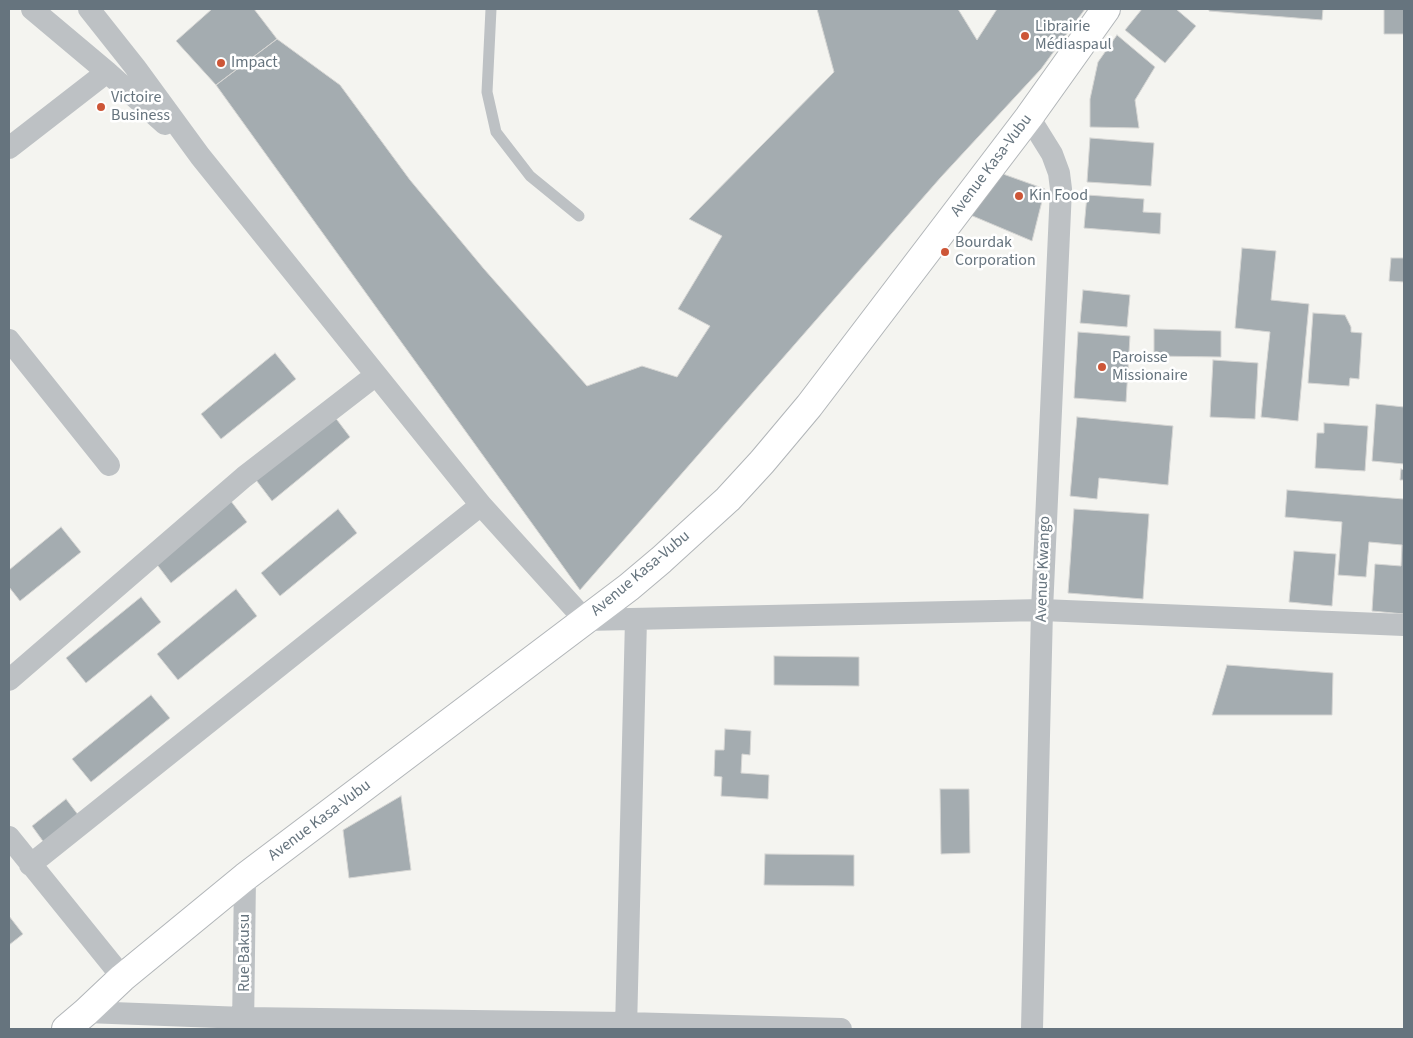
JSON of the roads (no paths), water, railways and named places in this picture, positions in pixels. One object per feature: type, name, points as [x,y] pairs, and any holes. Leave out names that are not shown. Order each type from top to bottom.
[{"type":"main road","name":"Avenue Kasa-Vubu","points":[[76,1021],[123,978],[245,877],[629,587],[728,498],[762,462],[809,406],[1029,117],[1106,9]]},
{"type":"street","points":[[32,9],[107,72],[200,156]]},
{"type":"street","points":[[89,9],[200,156],[481,505],[585,620],[1042,610],[1404,624]]},
{"type":"street","points":[[11,143],[107,72]]},
{"type":"street","name":"Avenue Kwango","points":[[1029,117],[1052,154],[1059,173],[1061,189],[1042,610],[1032,1029]]},
{"type":"street","points":[[9,340],[109,465]]},
{"type":"street","points":[[9,680],[244,477],[376,375]]},
{"type":"street","points":[[30,865],[481,505]]},
{"type":"street","points":[[626,1026],[636,619]]},
{"type":"street","points":[[9,837],[123,978]]},
{"type":"street","name":"Rue Bakusu","points":[[244,1023],[245,877]]},
{"type":"street","points":[[76,1021],[841,1029]]},
{"type":"lane","points":[[492,9],[487,92],[496,132],[530,176],[579,216]]},
{"type":"place","name":"Librairie Médiaspaul","points":[[1025,36]]},
{"type":"place","name":"Impact","points":[[221,63]]},
{"type":"place","name":"Victoire Business","points":[[101,107]]},
{"type":"place","name":"Kin Food","points":[[1019,196]]},
{"type":"place","name":"Bourdak Corporation","points":[[945,252]]},
{"type":"place","name":"Paroisse Missionaire","points":[[1102,367]]}]
